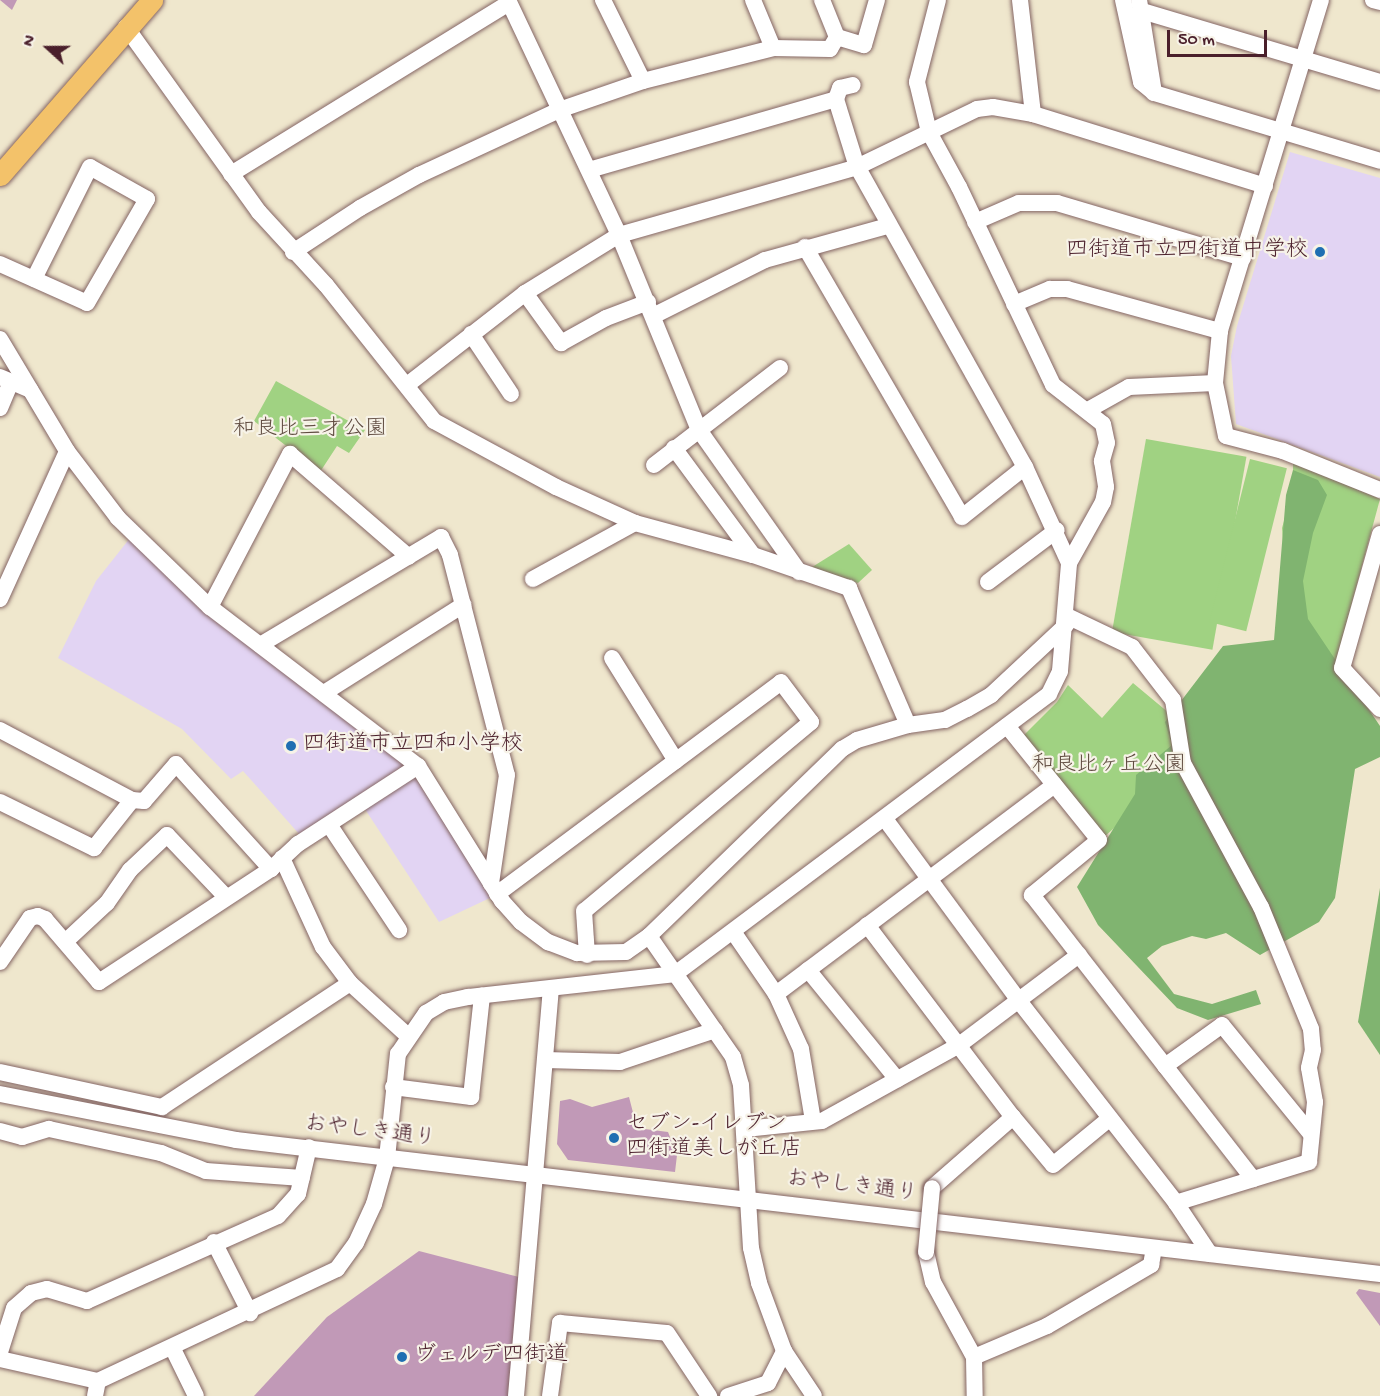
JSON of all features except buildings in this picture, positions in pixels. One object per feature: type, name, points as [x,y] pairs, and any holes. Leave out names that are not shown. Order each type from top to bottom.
[{"type":"main road","points":[[0,175],[126,27],[152,0]]},
{"type":"street","points":[[603,0],[643,81]]},
{"type":"street","points":[[753,0],[772,48]]},
{"type":"street","points":[[822,0],[837,37]]},
{"type":"street","points":[[837,37],[864,45],[877,0]]},
{"type":"street","points":[[938,0],[917,82],[929,132],[1053,385],[1088,410],[1103,424],[1107,443],[1102,461],[1106,487],[1103,502],[1069,563]]},
{"type":"street","points":[[1020,0],[1033,114]]},
{"type":"street","points":[[1123,0],[1141,82],[1155,93],[1380,161]]},
{"type":"street","points":[[1321,0],[1283,131],[1220,331],[1215,383],[1226,436],[1283,451],[1380,490]]},
{"type":"street","points":[[1373,0],[1380,2]]},
{"type":"street","points":[[231,174],[508,1],[619,236],[699,430],[799,572]]},
{"type":"street","points":[[1155,93],[1141,6],[1304,60],[1380,82]]},
{"type":"street","points":[[126,27],[231,174],[294,252],[326,285],[434,421],[556,487],[635,523],[753,555],[849,588],[908,725]]},
{"type":"street","points":[[294,252],[360,208],[419,175],[559,110],[643,81],[772,48],[830,49],[837,37]]},
{"type":"street","points":[[0,1359],[97,1389],[173,1348],[250,1313],[337,1269],[356,1243],[374,1204],[387,1158],[398,1054],[408,1035],[426,1013],[444,1002],[482,996],[551,990],[675,974],[734,933],[885,819],[1007,726],[1054,686],[1060,671],[1066,621],[1069,563],[1057,530],[1025,467],[857,167],[836,99],[840,88],[853,85]]},
{"type":"street","points":[[589,170],[836,99]]},
{"type":"street","points":[[407,385],[525,293],[619,236],[857,167],[976,109],[993,107],[1033,114],[1265,186]]},
{"type":"street","points":[[0,264],[87,303],[147,199],[90,167],[34,279]]},
{"type":"street","points":[[975,222],[1018,203],[1057,203],[1243,258]]},
{"type":"street","points":[[525,293],[561,343],[650,309],[765,260],[805,247],[888,226]]},
{"type":"street","points":[[805,247],[962,517],[1025,467]]},
{"type":"street","points":[[1014,303],[1050,289],[1067,289],[1220,331]]},
{"type":"street","points":[[471,334],[511,394]]},
{"type":"street","points":[[0,339],[67,451],[118,518],[210,607],[418,766],[494,889],[521,922],[548,942],[586,955],[626,952],[649,936],[842,749],[857,740],[908,725],[945,720],[991,695],[1066,621]]},
{"type":"street","points":[[654,465],[780,368]]},
{"type":"street","points":[[0,408],[5,379],[30,390]]},
{"type":"street","points":[[1088,410],[1129,387],[1215,383]]},
{"type":"street","points":[[674,448],[753,555]]},
{"type":"street","points":[[0,599],[67,451]]},
{"type":"street","points":[[210,607],[290,454],[409,557]]},
{"type":"street","points":[[533,579],[635,523]]},
{"type":"street","points":[[988,582],[1057,530]]},
{"type":"street","points":[[1380,534],[1342,668],[1380,709]]},
{"type":"street","points":[[260,645],[441,537],[450,555],[507,775],[494,889]]},
{"type":"street","points":[[324,693],[463,605]]},
{"type":"street","points":[[1066,621],[1132,646],[1173,700],[1183,763],[1261,906],[1311,1029],[1313,1050],[1309,1068],[1315,1102],[1310,1133],[1309,1162],[1176,1203]]},
{"type":"street","points":[[612,658],[676,760]]},
{"type":"street","points":[[494,889],[676,760],[781,682],[811,722],[584,911],[586,955]]},
{"type":"street","points":[[1007,726],[1099,840],[1032,895],[1253,1179]]},
{"type":"street","points":[[0,730],[132,800],[144,801],[176,764],[276,864],[323,947],[350,983],[408,1035]]},
{"type":"street","points":[[0,962],[30,918],[38,916],[45,919],[99,982],[276,864],[298,844],[330,826],[418,766]]},
{"type":"street","points":[[776,994],[1054,785]]},
{"type":"street","points":[[0,802],[94,848],[132,800]]},
{"type":"street","points":[[885,819],[1018,1000],[1176,1203],[1210,1254]]},
{"type":"street","points":[[330,826],[399,930]]},
{"type":"street","points":[[65,942],[107,903],[130,870],[167,835],[226,897]]},
{"type":"street","points":[[867,925],[1053,1166],[1109,1119]]},
{"type":"street","points":[[734,933],[776,994],[801,1049],[813,1122]]},
{"type":"street","points":[[649,936],[733,1057],[745,1129],[751,1248],[759,1283],[783,1351],[814,1396]]},
{"type":"street","points":[[745,1129],[822,1120],[958,1045],[1078,955]]},
{"type":"street","points":[[808,970],[897,1079]]},
{"type":"street","points":[[0,1072],[162,1107],[350,983]]},
{"type":"street","points":[[516,1396],[551,990]]},
{"type":"street","points":[[393,1087],[471,1097],[482,996]]},
{"type":"street","points":[[1165,1066],[1222,1025],[1310,1133]]},
{"type":"street","points":[[544,1060],[620,1062],[715,1030]]},
{"type":"street","name":"おやしき通り","points":[[0,1094],[188,1132],[387,1158],[749,1198],[1380,1274]]},
{"type":"street","points":[[975,1396],[974,1357],[933,1282],[926,1252],[932,1188],[1013,1117]]},
{"type":"street","points":[[0,1131],[22,1137],[49,1129],[160,1153],[206,1171],[302,1178]]},
{"type":"street","points":[[0,1352],[15,1308],[30,1293],[47,1289],[87,1301],[214,1242],[278,1216],[298,1194],[309,1147]]},
{"type":"street","points":[[214,1242],[250,1313]]},
{"type":"street","points":[[974,1357],[1047,1326],[1151,1265],[1154,1248]]},
{"type":"street","points":[[550,1396],[560,1323],[667,1333],[709,1396]]},
{"type":"street","points":[[173,1348],[196,1396]]},
{"type":"street","points":[[728,1396],[768,1383],[783,1351]]},
{"type":"shaded area","name":"四街道市立四街道中学校","points":[[1290,152],[1380,178],[1380,477],[1236,424],[1231,356],[1237,326]]},
{"type":"shaded area","name":"四街道市立四和小学校","points":[[130,538],[406,763],[492,897],[439,922],[359,800],[300,835],[243,771],[231,779],[182,729],[58,658],[96,581]]},
{"type":"green space","name":"和良比三才公園","points":[[276,381],[365,430],[349,453],[337,446],[320,472],[254,421]]},
{"type":"green space","points":[[1146,439],[1246,457],[1212,650],[1112,632]]},
{"type":"green space","points":[[1250,459],[1287,468],[1246,631],[1209,622]]},
{"type":"green space","points":[[1293,462],[1380,499],[1332,677],[1286,586],[1282,528],[1293,489]]},
{"type":"green space","points":[[1293,470],[1318,480],[1327,495],[1313,533],[1303,581],[1308,619],[1380,726],[1380,757],[1355,769],[1335,898],[1319,922],[1260,955],[1226,933],[1206,939],[1192,936],[1162,946],[1147,958],[1174,994],[1212,1004],[1256,990],[1261,1004],[1208,1020],[1177,1008],[1098,925],[1077,887],[1135,794],[1136,775],[1172,745],[1165,722],[1223,646],[1274,640],[1286,495]]},
{"type":"green space","points":[[849,544],[872,570],[858,583],[809,569]]},
{"type":"green space","name":"和良比ヶ丘公園","points":[[1133,683],[1169,713],[1175,774],[1104,837],[1023,736],[1057,702],[1068,685],[1102,718]]},
{"type":"green space","points":[[1380,888],[1380,1055],[1358,1022]]},
{"type":"place","name":"四街道市立四街道中学校","points":[[1320,252]]},
{"type":"place","name":"四街道市立四和小学校","points":[[291,746]]},
{"type":"place","name":"セブン-イレブン 四街道美しが丘店","points":[[614,1138]]},
{"type":"place","name":"ヴェルデ四街道","points":[[402,1357]]}]
